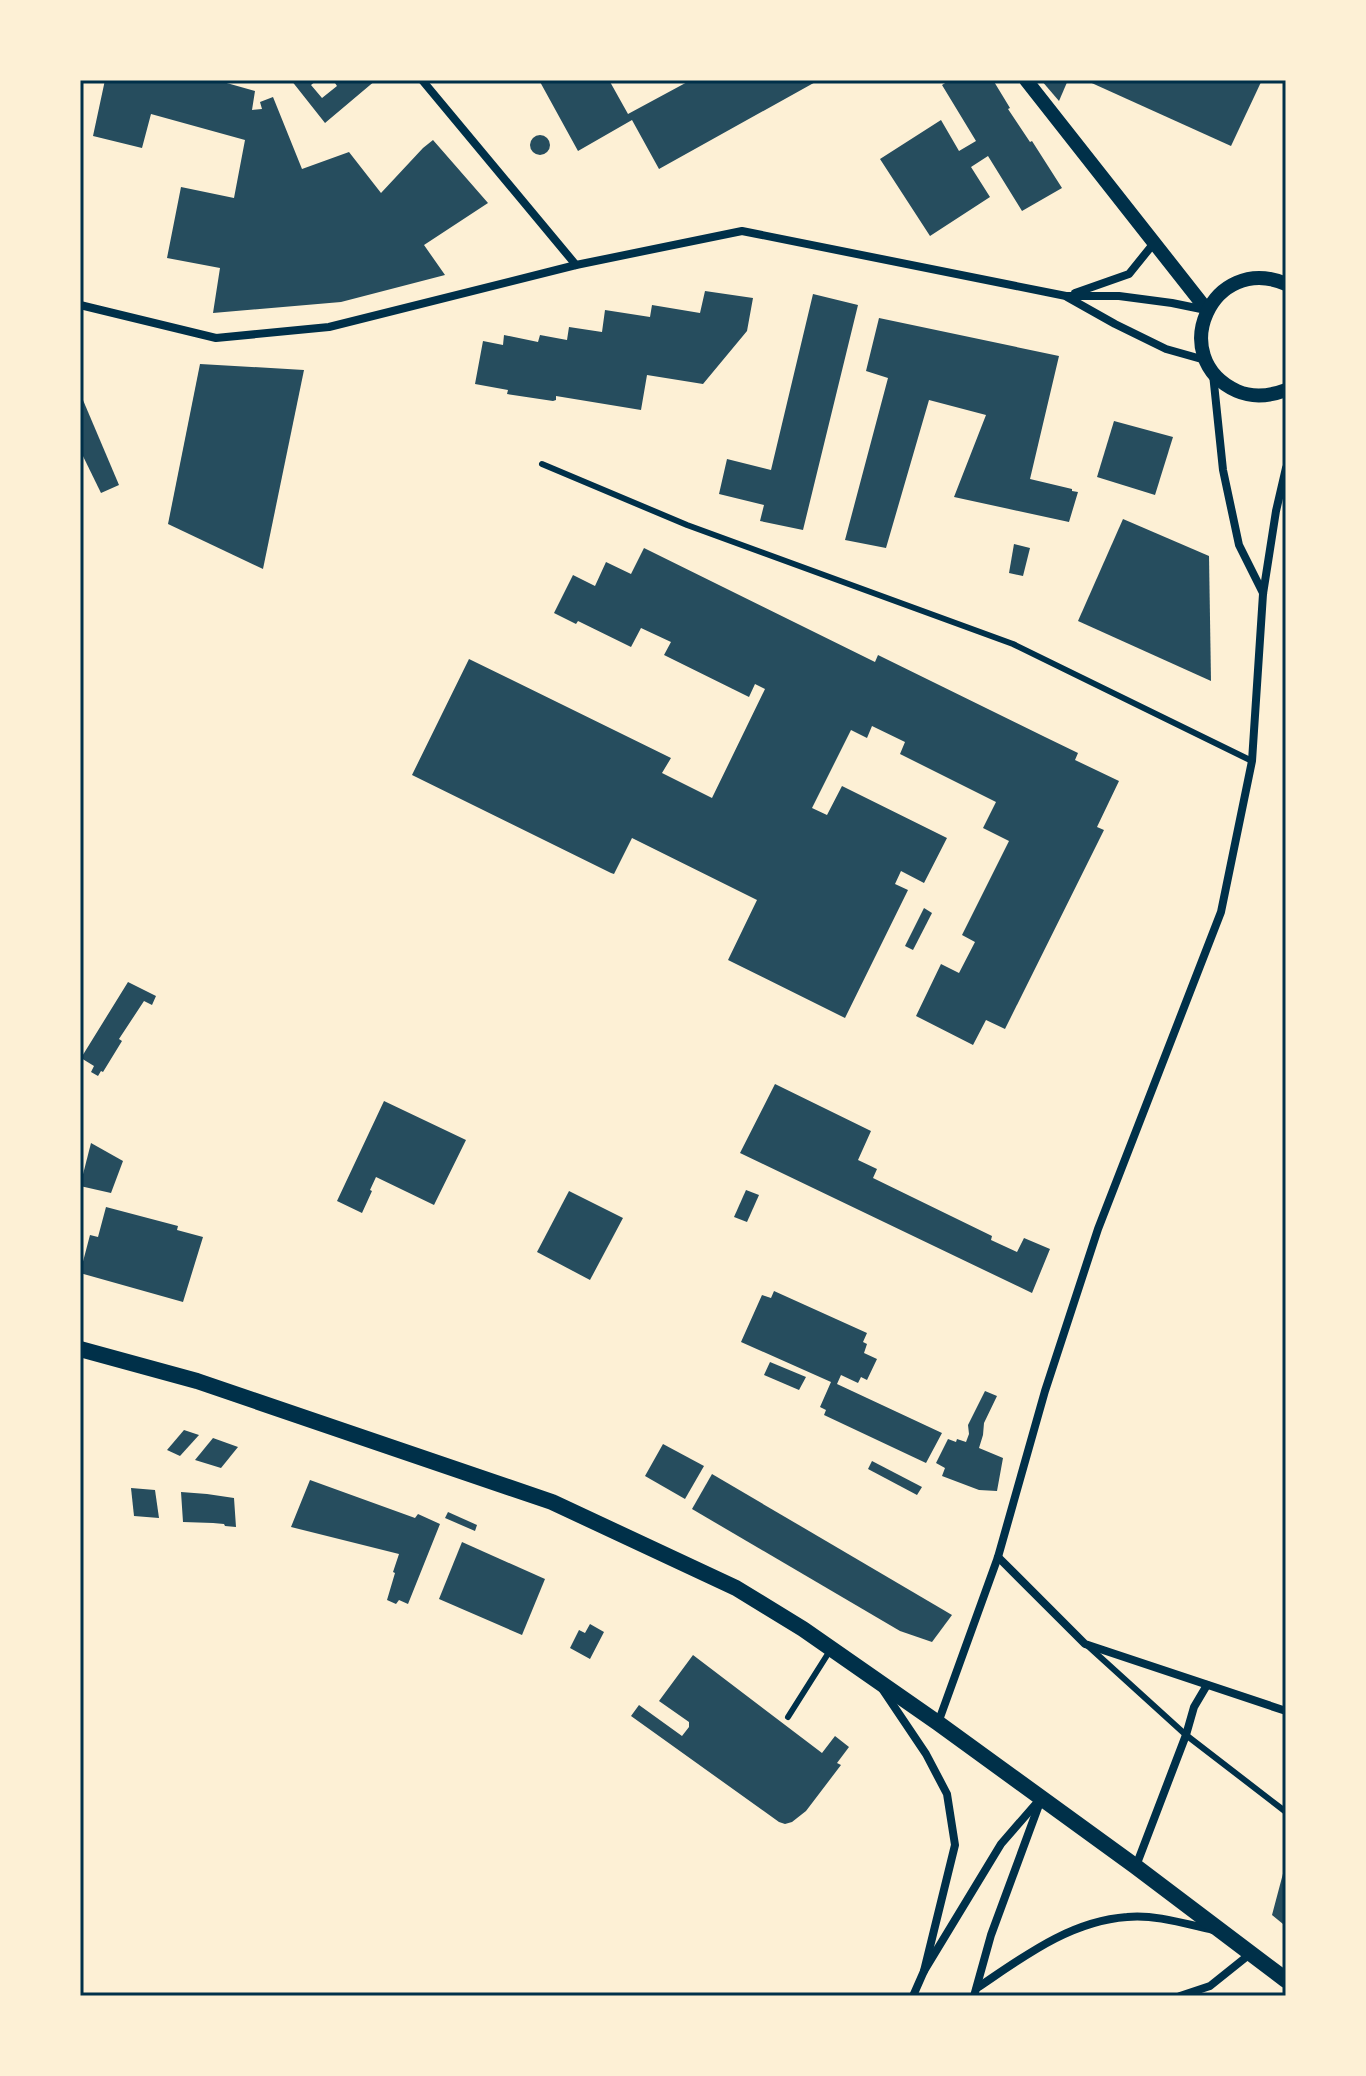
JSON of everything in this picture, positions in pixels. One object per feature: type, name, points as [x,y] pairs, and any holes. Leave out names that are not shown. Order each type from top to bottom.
[{"type":"main road","points":[[80,1349],[197,1381],[552,1502],[736,1588],[877,1680],[1042,1797],[1286,1980]]},
{"type":"street","points":[[422,80],[576,265]]},
{"type":"street","points":[[1026,80],[1207,310]]},
{"type":"street","points":[[80,305],[216,338],[329,327],[576,265],[742,231],[1066,296],[1119,296],[1207,310]]},
{"type":"street","points":[[1066,296],[1129,274],[1154,243]]},
{"type":"street","points":[[1263,594],[1239,545],[1223,470],[1209,366],[1201,343],[1201,332],[1207,310],[1223,291],[1242,280],[1263,278],[1285,283]]},
{"type":"street","points":[[1066,296],[1166,349],[1209,366],[1228,387],[1244,394],[1267,396],[1286,390]]},
{"type":"street","points":[[938,1723],[998,1557],[1045,1391],[1098,1229],[1221,912],[1252,761],[1263,594],[1286,468]]},
{"type":"street","points":[[998,1557],[1085,1644],[1286,1711]]},
{"type":"street","points":[[877,1680],[926,1754],[947,1794],[955,1845],[924,1971]]},
{"type":"street","points":[[1135,1866],[1194,1707],[1207,1685]]},
{"type":"street","points":[[913,1996],[924,1971],[1001,1844],[1042,1797]]},
{"type":"street","points":[[976,1992],[991,1935],[1042,1797]]},
{"type":"street","points":[[976,1992],[1039,1946],[1084,1925],[1128,1916],[1218,1931]]},
{"type":"street","points":[[1180,1996],[1210,1986],[1250,1954]]},
{"type":"lane","points":[[542,464],[687,525],[1013,644],[1252,761]]},
{"type":"lane","points":[[1085,1644],[1186,1735],[1286,1812]]},
{"type":"lane","points":[[788,1717],[831,1649]]},
{"type":"building","points":[[105,80],[216,80],[255,91],[252,110],[262,109],[260,102],[273,97],[302,169],[349,152],[381,193],[433,140],[488,203],[424,245],[445,275],[341,302],[213,313],[220,268],[167,258],[181,187],[234,198],[245,140],[151,114],[142,148],[93,136]]},
{"type":"building","points":[[291,80],[317,80],[311,85],[322,98],[337,86],[333,80],[376,80],[325,123]]},
{"type":"building","points":[[539,80],[609,80],[628,114],[691,80],[819,80],[659,169],[632,120],[578,151]]},
{"type":"building","points":[[950,80],[993,80],[1008,109],[1062,188],[1022,211],[988,156],[971,167],[990,197],[930,236],[880,159],[941,120],[959,151],[976,141],[942,85]]},
{"type":"building","points":[[1041,80],[1068,80],[1059,101]]},
{"type":"building","points":[[1085,80],[1262,80],[1231,146]]},
{"type":"building","points":[[540,135],[547,138],[550,145],[547,152],[540,155],[533,152],[530,145],[533,138]]},
{"type":"building","points":[[705,291],[753,298],[747,331],[703,384],[647,375],[641,410],[556,396],[553,401],[507,394],[508,390],[475,384],[483,341],[503,345],[504,335],[538,342],[540,335],[567,340],[569,327],[602,332],[605,310],[650,317],[652,305],[700,313]]},
{"type":"building","points":[[813,294],[858,305],[803,530],[760,521],[764,505],[719,494],[727,459],[771,470]]},
{"type":"building","points":[[879,318],[1059,356],[1030,479],[1078,492],[1069,522],[954,497],[986,415],[929,400],[886,548],[845,540],[888,378],[866,371]]},
{"type":"building","points":[[200,364],[304,370],[263,569],[168,524]]},
{"type":"building","points":[[80,393],[119,485],[101,493],[80,450]]},
{"type":"building","points":[[1114,421],[1173,437],[1155,495],[1097,477]]},
{"type":"building","points":[[1123,519],[1209,556],[1211,681],[1078,621]]},
{"type":"building","points":[[1014,544],[1030,548],[1023,576],[1009,573]]},
{"type":"building","points":[[644,548],[875,662],[878,655],[1078,753],[1075,760],[1119,781],[1097,827],[1104,830],[1005,1029],[986,1020],[973,1045],[916,1016],[941,964],[959,973],[975,942],[962,935],[1009,841],[983,828],[996,802],[900,754],[905,742],[872,726],[867,738],[851,730],[812,808],[827,815],[842,786],[947,838],[924,883],[901,871],[895,884],[908,890],[845,1018],[728,960],[757,900],[632,838],[614,874],[611,873],[412,775],[469,659],[671,758],[662,773],[712,798],[765,689],[755,684],[749,697],[664,655],[671,642],[641,628],[631,647],[554,613],[573,575],[595,586],[606,562],[631,574]]},
{"type":"building","points":[[924,908],[932,913],[913,950],[905,946]]},
{"type":"building","points":[[128,982],[156,996],[152,1005],[144,1001],[98,1076],[91,1072],[94,1066],[81,1058]]},
{"type":"building","points":[[775,1084],[871,1131],[858,1160],[877,1169],[873,1178],[992,1236],[991,1240],[1017,1252],[1024,1238],[1050,1249],[1032,1293],[740,1153]]},
{"type":"building","points":[[384,1101],[466,1140],[434,1205],[376,1177],[362,1213],[337,1201]]},
{"type":"building","points":[[91,1143],[123,1161],[111,1193],[80,1186]]},
{"type":"building","points":[[746,1190],[759,1195],[747,1222],[734,1217]]},
{"type":"building","points":[[569,1191],[623,1218],[590,1280],[537,1252]]},
{"type":"building","points":[[106,1207],[178,1226],[177,1230],[203,1237],[183,1302],[80,1273],[90,1235],[98,1237]]},
{"type":"building","points":[[774,1291],[867,1333],[863,1342],[867,1344],[864,1353],[877,1359],[867,1380],[861,1377],[858,1383],[841,1375],[837,1384],[942,1433],[926,1463],[824,1415],[826,1410],[820,1407],[831,1382],[741,1342],[762,1295],[771,1298]]},
{"type":"building","points":[[770,1362],[806,1377],[799,1390],[764,1375]]},
{"type":"building","points":[[985,1391],[997,1396],[984,1423],[979,1448],[1003,1458],[997,1491],[979,1490],[942,1476],[945,1468],[936,1463],[948,1439],[966,1442],[968,1425]]},
{"type":"building","points":[[184,1430],[199,1435],[180,1456],[167,1450]]},
{"type":"building","points":[[213,1438],[238,1447],[221,1468],[195,1460]]},
{"type":"building","points":[[663,1444],[704,1466],[685,1499],[645,1476]]},
{"type":"building","points":[[872,1461],[922,1487],[917,1495],[868,1469]]},
{"type":"building","points":[[712,1474],[952,1615],[932,1642],[900,1631],[692,1509]]},
{"type":"building","points":[[310,1480],[415,1518],[418,1514],[440,1524],[408,1604],[387,1600],[399,1554],[291,1527]]},
{"type":"building","points":[[131,1488],[155,1490],[159,1518],[134,1516]]},
{"type":"building","points":[[181,1492],[234,1498],[236,1527],[183,1522]]},
{"type":"building","points":[[448,1512],[477,1525],[475,1531],[445,1518]]},
{"type":"building","points":[[462,1542],[545,1579],[522,1635],[439,1599]]},
{"type":"building","points":[[590,1624],[604,1632],[590,1659],[570,1648],[579,1630],[585,1633]]},
{"type":"building","points":[[693,1655],[822,1753],[835,1736],[849,1747],[837,1763],[841,1765],[806,1811],[792,1822],[779,1822],[631,1716],[639,1705],[682,1736],[689,1722],[659,1701]]},
{"type":"building","points":[[1285,1866],[1286,1922],[1283,1924],[1272,1915]]}]
